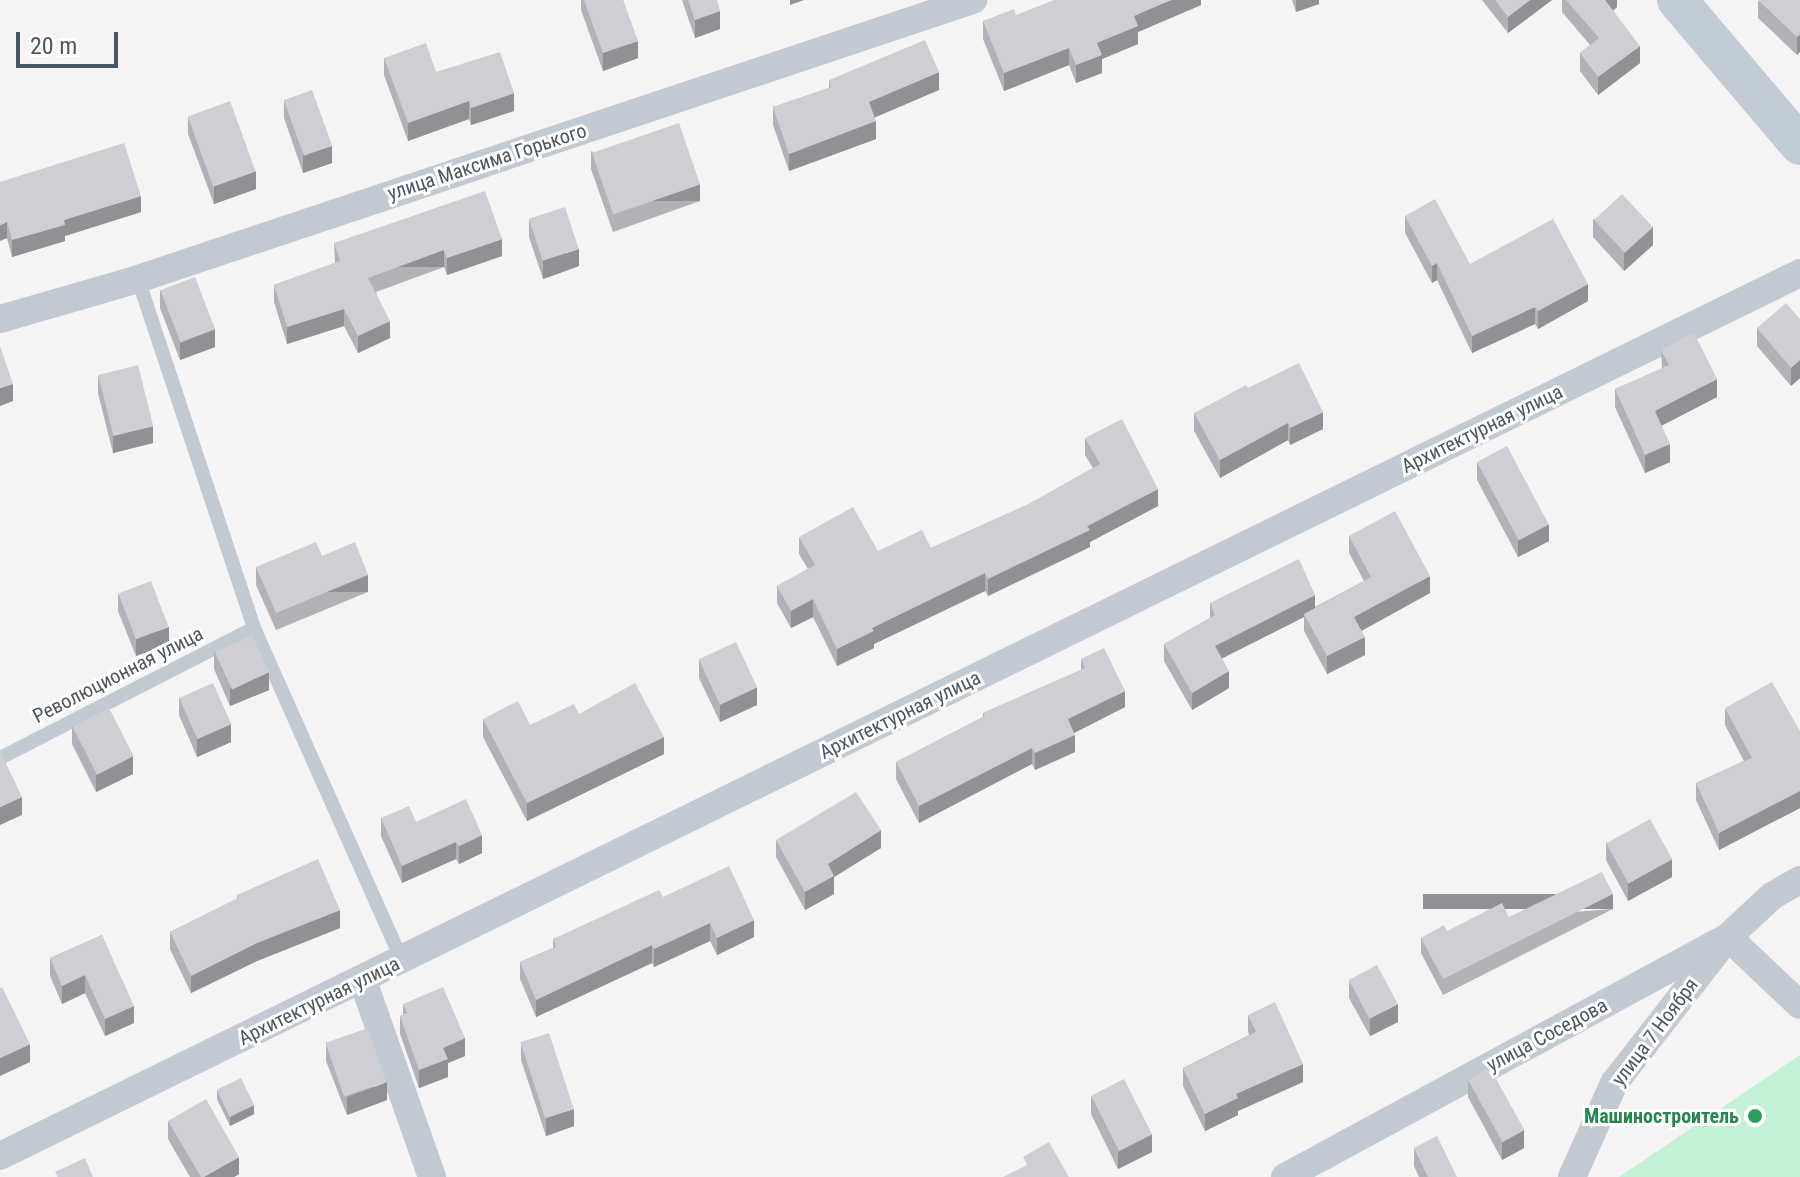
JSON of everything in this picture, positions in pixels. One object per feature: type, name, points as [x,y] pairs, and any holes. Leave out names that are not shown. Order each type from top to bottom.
[{"type":"main road","points":[[1677,0],[1800,145]]},
{"type":"street","name":"улица Максима Горького","points":[[0,319],[138,279],[973,0]]},
{"type":"street","name":"Архитектурная улица","points":[[0,1156],[363,981],[1800,273]]},
{"type":"street","name":"улица Соседова","points":[[1285,1177],[1728,937],[1772,896],[1800,880]]},
{"type":"street","points":[[1728,937],[1800,1005]]},
{"type":"street","name":"улица 7 Ноября","points":[[1572,1177],[1614,1083],[1728,937]]},
{"type":"street","points":[[363,981],[432,1177]]},
{"type":"lane","points":[[138,279],[254,628],[402,960]]},
{"type":"lane","name":"Революционная улица","points":[[0,758],[254,628]]},
{"type":"green space","name":"Машиностроитель","points":[[1800,1055],[1800,1177],[1619,1177]]},
{"type":"building","points":[[584,0],[623,0],[638,41],[603,53]]},
{"type":"building","points":[[688,0],[717,0],[720,11],[695,20]]},
{"type":"building","points":[[1054,0],[1171,0],[1134,16],[1138,26],[1097,43],[1102,55],[1076,65],[1069,48],[1004,73],[983,21],[1014,9],[1016,15]]},
{"type":"building","points":[[1495,0],[1530,0],[1508,17]]},
{"type":"building","points":[[1566,0],[1605,0],[1640,46],[1598,77],[1580,53],[1599,38]]},
{"type":"building","points":[[1758,0],[1800,0],[1800,34],[1797,37]]},
{"type":"building","points":[[925,40],[939,72],[869,102],[876,121],[789,154],[773,107],[831,87],[829,80]]},
{"type":"building","points":[[426,43],[436,72],[500,52],[514,93],[471,108],[469,101],[408,123],[384,58]]},
{"type":"building","points":[[312,90],[332,145],[304,156],[284,100]]},
{"type":"building","points":[[230,101],[256,171],[213,187],[188,116]]},
{"type":"building","points":[[679,123],[700,184],[613,214],[592,153]]},
{"type":"building","points":[[124,143],[141,196],[64,220],[65,225],[12,240],[7,222],[0,225],[0,182]]},
{"type":"building","points":[[485,191],[502,239],[447,258],[444,250],[368,278],[390,321],[358,336],[344,309],[287,327],[274,285],[340,261],[334,243]]},
{"type":"building","points":[[1622,194],[1653,227],[1625,253],[1594,220]]},
{"type":"building","points":[[1435,199],[1470,264],[1553,219],[1588,284],[1538,311],[1535,307],[1472,336],[1437,263],[1432,266],[1405,216]]},
{"type":"building","points":[[565,207],[579,249],[542,261],[529,219]]},
{"type":"building","points":[[195,277],[215,329],[181,343],[160,290]]},
{"type":"building","points":[[1786,303],[1800,319],[1800,360],[1791,368],[1757,328]]},
{"type":"building","points":[[1694,333],[1717,379],[1655,411],[1670,444],[1645,455],[1615,389],[1669,365],[1661,350]]},
{"type":"building","points":[[0,346],[13,384],[0,388]]},
{"type":"building","points":[[1299,363],[1323,412],[1290,428],[1288,423],[1220,460],[1194,413],[1246,385],[1248,388]]},
{"type":"building","points":[[138,365],[153,426],[113,436],[98,375]]},
{"type":"building","points":[[1122,419],[1158,489],[1087,526],[1090,530],[988,579],[985,573],[872,628],[874,631],[837,649],[813,599],[791,611],[777,586],[815,565],[799,537],[853,507],[878,551],[922,530],[931,548],[1029,504],[1100,464],[1085,438]]},
{"type":"building","points":[[1507,446],[1549,525],[1519,541],[1477,462]]},
{"type":"building","points":[[1395,511],[1430,576],[1354,617],[1365,637],[1327,656],[1304,614],[1371,577],[1349,536]]},
{"type":"building","points":[[316,542],[322,556],[355,542],[368,575],[276,613],[256,567]]},
{"type":"building","points":[[1299,559],[1315,595],[1215,646],[1229,671],[1192,693],[1164,644],[1215,615],[1210,603]]},
{"type":"building","points":[[151,581],[169,627],[136,639],[118,594]]},
{"type":"building","points":[[252,635],[269,672],[232,689],[215,652]]},
{"type":"building","points":[[736,642],[757,687],[720,705],[699,659]]},
{"type":"building","points":[[1104,648],[1125,691],[1068,719],[1075,735],[1035,753],[1032,748],[919,806],[896,762],[985,716],[983,713],[1085,668],[1081,659]]},
{"type":"building","points":[[1772,682],[1800,731],[1800,791],[1719,833],[1696,783],[1752,758],[1725,708]]},
{"type":"building","points":[[213,683],[231,724],[198,739],[179,698]]},
{"type":"building","points":[[635,683],[664,737],[527,803],[483,719],[518,701],[530,725],[574,704],[579,714]]},
{"type":"building","points":[[109,708],[134,756],[97,775],[72,727]]},
{"type":"building","points":[[0,751],[22,797],[0,807]]},
{"type":"building","points":[[856,792],[881,830],[828,864],[834,876],[805,892],[776,840]]},
{"type":"building","points":[[466,799],[482,835],[459,846],[456,842],[402,866],[381,818],[409,806],[416,822]]},
{"type":"building","points":[[1650,819],[1672,859],[1629,883],[1606,843]]},
{"type":"building","points":[[318,859],[340,910],[257,943],[191,976],[170,932],[238,898],[237,895]]},
{"type":"building","points":[[729,866],[754,920],[717,938],[710,923],[654,949],[652,945],[536,1000],[520,962],[556,947],[553,939],[659,890],[663,897]]},
{"type":"building","points":[[1602,872],[1613,894],[1443,979],[1421,938],[1444,925],[1447,931],[1502,903],[1509,917]]},
{"type":"building","points":[[102,935],[134,1006],[105,1019],[85,975],[62,986],[50,958]]},
{"type":"building","points":[[1377,965],[1398,1004],[1369,1019],[1349,980]]},
{"type":"building","points":[[443,987],[465,1038],[443,1048],[448,1059],[419,1070],[400,1016],[407,1013],[403,1004]]},
{"type":"building","points":[[0,988],[30,1044],[0,1058]]},
{"type":"building","points":[[1275,1002],[1303,1064],[1236,1094],[1238,1098],[1205,1114],[1183,1068],[1256,1032],[1248,1015]]},
{"type":"building","points":[[368,1028],[387,1082],[344,1097],[325,1043]]},
{"type":"building","points":[[549,1033],[574,1109],[545,1118],[520,1042]]},
{"type":"building","points":[[1490,1068],[1524,1130],[1503,1142],[1468,1080]]},
{"type":"building","points":[[241,1078],[254,1105],[230,1117],[217,1090]]},
{"type":"building","points":[[1124,1079],[1152,1134],[1119,1151],[1091,1096]]},
{"type":"building","points":[[206,1099],[239,1157],[201,1177],[168,1121]]},
{"type":"building","points":[[1437,1136],[1457,1177],[1428,1177],[1414,1148]]},
{"type":"building","points":[[1049,1142],[1069,1177],[1003,1177],[1027,1165],[1023,1157]]},
{"type":"building","points":[[85,1158],[93,1177],[58,1177],[55,1172]]},
{"type":"place","name":"Машиностроитель","points":[[1755,1116]]}]
